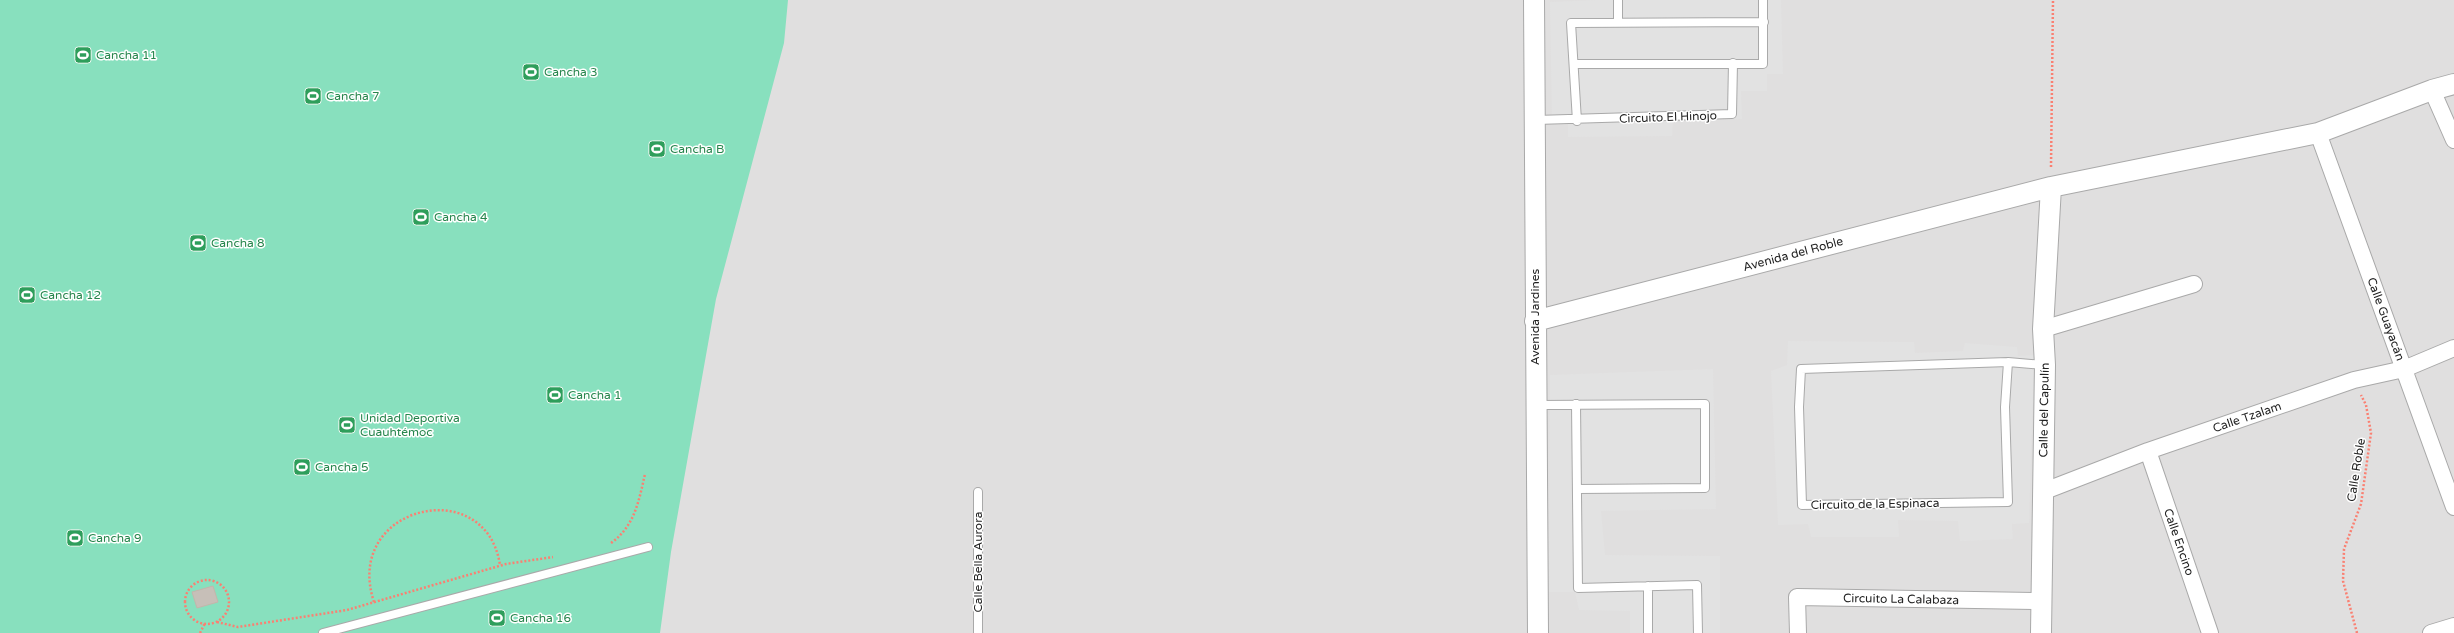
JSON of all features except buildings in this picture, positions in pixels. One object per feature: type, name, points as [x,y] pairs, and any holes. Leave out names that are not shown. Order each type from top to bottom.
[{"type":"street","name":"Avenida Jardines","points":[[1534,0],[1538,633]]},
{"type":"street","name":"Avenida del Roble","points":[[1535,321],[2050,187],[2318,133],[2432,90],[2454,84]]},
{"type":"street","points":[[2432,90],[2454,140]]},
{"type":"street","name":"Calle Guayacán","points":[[2318,133],[2454,506]]},
{"type":"street","name":"Calle del Capulín","points":[[2041,633],[2040,601],[2045,365],[2043,329],[2050,187]]},
{"type":"street","points":[[2043,329],[2194,284]]},
{"type":"street","name":"Calle Tzalam","points":[[2042,492],[2148,451],[2354,380],[2404,369],[2454,348]]},
{"type":"street","name":"Calle Encino","points":[[2148,451],[2210,633]]},
{"type":"street","name":"Circuito La Calabaza","points":[[1798,633],[1797,597],[2040,601]]},
{"type":"street","points":[[2431,633],[2454,626]]},
{"type":"lane","points":[[1618,0],[1618,22]]},
{"type":"lane","points":[[1574,64],[1763,64],[1763,0]]},
{"type":"lane","points":[[1577,121],[1571,22],[1764,22]]},
{"type":"lane","name":"Circuito El Hinojo","points":[[1535,120],[1577,121],[1732,114],[1733,64]]},
{"type":"lane","name":"Circuito de la Espinaca","points":[[2008,362],[2005,407],[2008,502],[1802,505],[1799,407],[1801,369],[2008,362],[2045,365]]},
{"type":"lane","points":[[1536,404],[1705,404],[1705,488],[1577,489]]},
{"type":"lane","points":[[1576,404],[1578,588],[1697,585],[1698,633]]},
{"type":"lane","name":"Calle Bella Aurora","points":[[978,492],[978,633]]},
{"type":"lane","points":[[323,633],[648,547]]},
{"type":"lane","points":[[1648,586],[1648,633]]},
{"type":"path","points":[[2050,187],[2053,0]]},
{"type":"path","name":"Calle Roble","points":[[2354,380],[2366,405],[2371,433],[2361,504],[2344,549],[2343,581],[2357,633]]},
{"type":"path","points":[[606,547],[622,535],[638,508],[645,474]]},
{"type":"path","points":[[374,602],[369,573],[374,550],[386,531],[404,517],[420,511],[443,510],[465,516],[484,530],[498,553],[500,565]]},
{"type":"path","points":[[216,622],[226,614],[229,600],[222,586],[213,581],[205,580],[192,586],[185,599],[189,614],[194,620],[205,623],[216,622],[238,628],[347,610],[500,565],[561,556]]},
{"type":"path","points":[[200,633],[205,623]]},
{"type":"shaded area","points":[[0,0],[2454,0],[2454,633],[0,633]]},
{"type":"shaded area","points":[[1596,0],[1781,0],[1783,74],[1767,74],[1767,91],[1741,91],[1742,119],[1673,120],[1672,136],[1568,137],[1568,122],[1552,122],[1550,2]]},
{"type":"shaded area","points":[[1788,341],[1914,342],[1915,353],[1963,351],[1965,343],[2017,347],[2018,356],[2034,355],[2029,523],[2012,524],[2013,539],[1960,541],[1958,521],[1898,520],[1899,537],[1811,537],[1808,524],[1778,525],[1771,371],[1787,365]]},
{"type":"shaded area","points":[[1713,369],[1716,509],[1601,511],[1605,555],[1720,556],[1720,633],[1630,633],[1630,611],[1579,610],[1575,592],[1549,592],[1550,375]]},
{"type":"green space","name":"Unidad Deportiva Cuauhtémoc","points":[[0,0],[788,0],[784,43],[716,299],[671,552],[660,633],[0,633]]},
{"type":"place","name":"Cancha 11","points":[[83,55]]},
{"type":"place","name":"Cancha 3","points":[[531,72]]},
{"type":"place","name":"Cancha 7","points":[[313,96]]},
{"type":"place","name":"Cancha B","points":[[657,149]]},
{"type":"place","name":"Cancha 4","points":[[421,217]]},
{"type":"place","name":"Cancha 8","points":[[198,243]]},
{"type":"place","name":"Cancha 12","points":[[27,295]]},
{"type":"place","name":"Cancha 1","points":[[555,395]]},
{"type":"place","name":"Unidad Deportiva Cuauhtémoc","points":[[347,425]]},
{"type":"place","name":"Cancha 5","points":[[302,467]]},
{"type":"place","name":"Cancha 9","points":[[75,538]]},
{"type":"place","name":"Cancha 16","points":[[497,618]]}]
